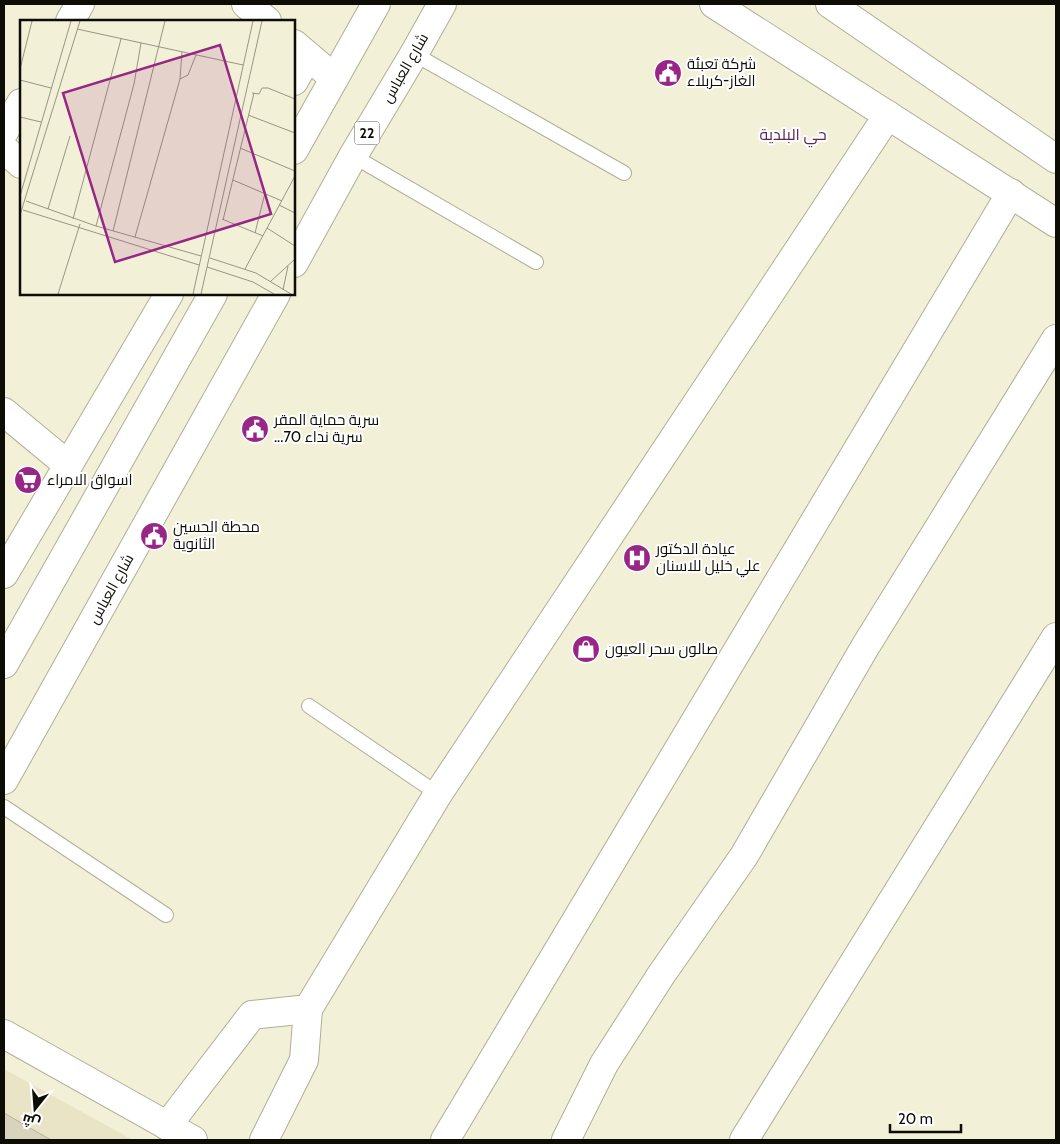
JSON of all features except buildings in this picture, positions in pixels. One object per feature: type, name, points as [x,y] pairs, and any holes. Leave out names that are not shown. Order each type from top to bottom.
[{"type":"street","points":[[71,20],[80,4]]},
{"type":"street","points":[[246,4],[266,20]]},
{"type":"street","points":[[295,148],[376,4]]},
{"type":"street","name":"شارع العباس","points":[[295,261],[442,4]]},
{"type":"street","points":[[714,4],[1056,223]]},
{"type":"street","points":[[830,4],[1056,158]]},
{"type":"street","points":[[295,77],[301,50],[334,78]]},
{"type":"street","points":[[4,132],[20,105]]},
{"type":"street","points":[[264,1140],[304,1060],[308,1009],[438,794],[888,115]]},
{"type":"street","points":[[4,149],[20,163]]},
{"type":"street","points":[[445,1140],[1011,194]]},
{"type":"street","points":[[4,574],[168,295]]},
{"type":"street","points":[[4,664],[212,295]]},
{"type":"street","name":"شارع العباس","points":[[4,780],[275,295]]},
{"type":"street","points":[[566,1140],[604,1064],[661,975],[744,856],[865,647],[1056,339]]},
{"type":"street","points":[[4,412],[68,465]]},
{"type":"street","points":[[744,1140],[1056,637]]},
{"type":"street","points":[[168,1126],[252,1015],[308,1009]]},
{"type":"street","points":[[4,1034],[193,1140]]},
{"type":"lane","points":[[414,54],[624,173]]},
{"type":"lane","points":[[354,156],[536,262]]},
{"type":"lane","points":[[309,706],[438,794]]},
{"type":"lane","points":[[4,806],[166,915]]},
{"type":"shaded area","points":[[4,1069],[133,1140],[4,1140]]},
{"type":"place","name":"شركة تعبئة الغاز-كربلاء","points":[[668,73]]},
{"type":"place","name":"سرية حماية المقر ...سرية نداء 70","points":[[255,429]]},
{"type":"place","name":"اسواق الامراء","points":[[28,480]]},
{"type":"place","name":"محطة الحسين الثانوية","points":[[154,536]]},
{"type":"place","name":"عيادة الدكتور علي خليل للاسنان","points":[[637,558]]},
{"type":"place","name":"صالون سحر العيون","points":[[586,649]]},
{"type":"district","name":"حي البلدية","points":[[793,134]]}]
